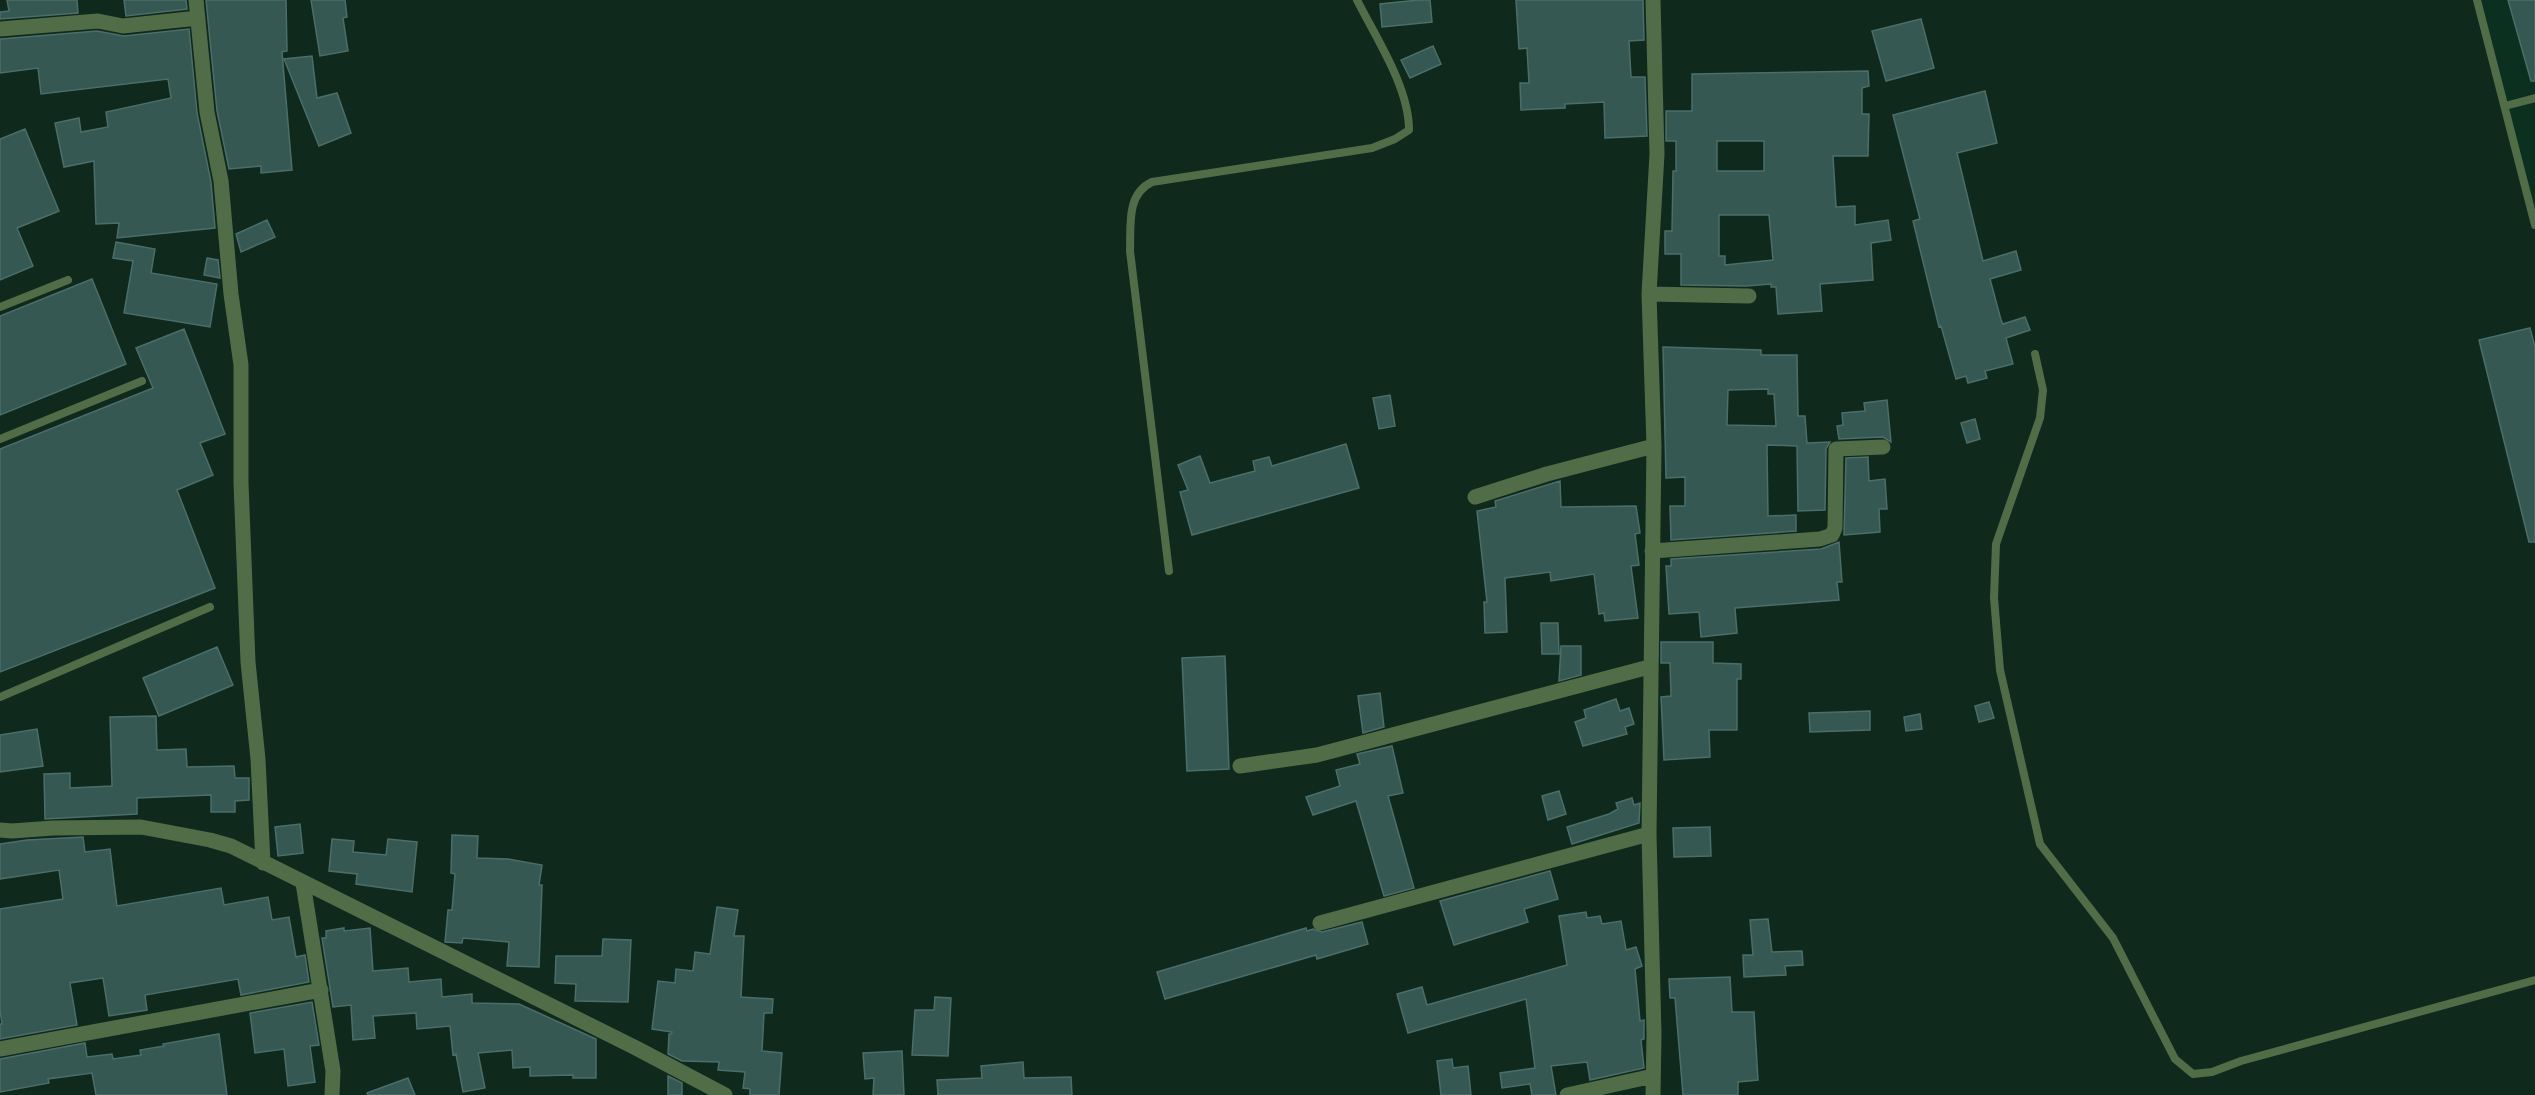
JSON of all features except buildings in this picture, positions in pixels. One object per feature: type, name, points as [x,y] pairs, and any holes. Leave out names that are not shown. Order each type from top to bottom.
[{"type":"street","points":[[196,0],[207,112],[221,181],[231,294],[241,365],[241,483],[248,662],[258,759],[263,863]]},
{"type":"street","points":[[1653,0],[1657,154],[1649,294],[1654,446],[1649,667],[1653,1095]]},
{"type":"street","points":[[0,29],[98,21],[123,26],[198,18]]},
{"type":"street","points":[[1649,294],[1749,296]]},
{"type":"street","points":[[1475,497],[1547,474],[1654,446]]},
{"type":"street","points":[[1652,551],[1820,539],[1832,535],[1836,528],[1836,449],[1883,447]]},
{"type":"street","points":[[1240,766],[1317,755],[1649,667]]},
{"type":"street","points":[[0,830],[141,827],[231,846],[636,1048],[725,1095]]},
{"type":"street","points":[[1320,923],[1649,834]]},
{"type":"street","points":[[303,883],[333,1071],[332,1095]]},
{"type":"street","points":[[0,1049],[321,990]]},
{"type":"street","points":[[1567,1095],[1653,1076]]},
{"type":"lane","points":[[1169,571],[1130,251],[1131,206],[1141,187],[1152,182],[1372,148],[1395,139],[1409,130],[1409,116],[1401,89],[1357,0]]},
{"type":"lane","points":[[2477,0],[2532,201],[2535,225]]},
{"type":"lane","points":[[2505,106],[2535,98]]},
{"type":"lane","points":[[0,307],[68,280]]},
{"type":"lane","points":[[2035,354],[2043,390],[2040,418],[1996,544],[1994,598],[2000,670],[2040,844],[2113,938],[2175,1059],[2193,1074],[2212,1072],[2241,1060],[2535,980]]},
{"type":"lane","points":[[0,439],[142,381]]},
{"type":"lane","points":[[0,697],[210,607]]},
{"type":"shaded area","points":[[2476,0],[2535,0],[2535,231]]}]
